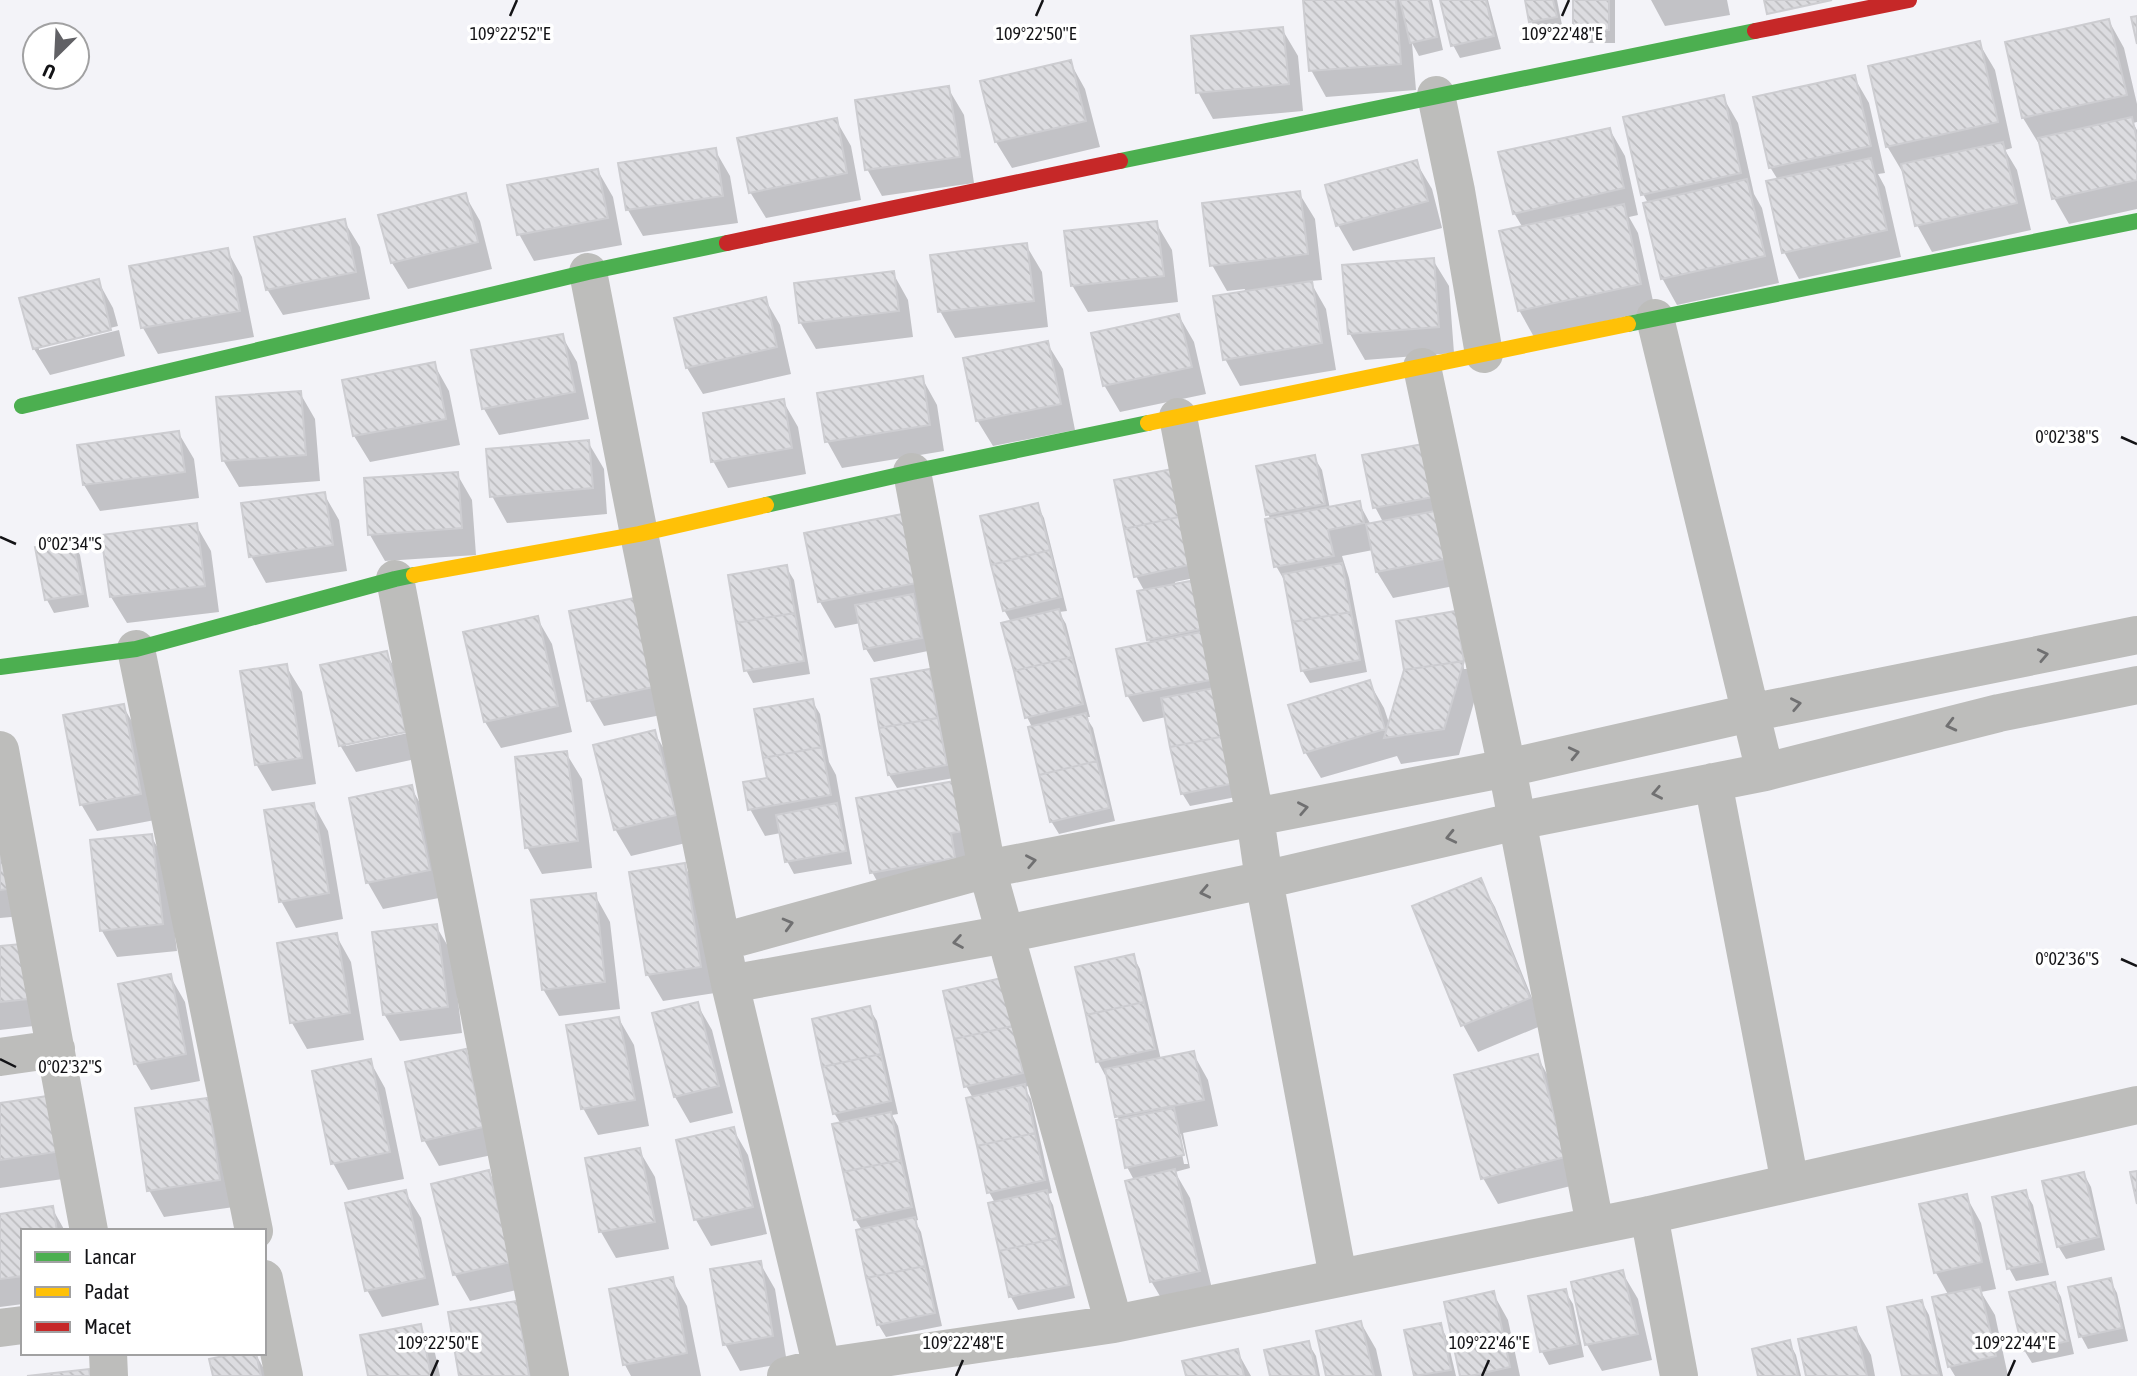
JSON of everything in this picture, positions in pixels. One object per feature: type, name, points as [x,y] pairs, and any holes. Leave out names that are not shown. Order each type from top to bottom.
[{"type":"street","points":[[22,406],[588,272],[1436,95],[1909,0]]},
{"type":"street","points":[[1436,95],[1456,191],[1484,354]]},
{"type":"street","points":[[0,667],[136,649],[395,579],[639,534],[912,472],[2137,221]]},
{"type":"street","points":[[588,272],[730,984],[823,1372]]},
{"type":"street","points":[[1656,318],[1765,772]]},
{"type":"street","points":[[1422,367],[1507,768],[1595,1226]]},
{"type":"street","points":[[1178,417],[1255,817],[1264,880],[1338,1278]]},
{"type":"street","points":[[912,472],[987,869],[1114,1324]]},
{"type":"street","points":[[395,579],[550,1376]]},
{"type":"street","points":[[722,942],[987,869],[1507,768],[1750,713],[2137,635]]},
{"type":"street","points":[[136,649],[254,1229]]},
{"type":"street","points":[[1986,666],[1999,713]]},
{"type":"street","points":[[730,984],[1006,934],[1264,880],[1517,821],[1765,772],[1999,713],[2137,685]]},
{"type":"street","points":[[2,768],[89,1229]]},
{"type":"street","points":[[1713,782],[1790,1183]]},
{"type":"street","points":[[0,1057],[56,1049]]},
{"type":"street","points":[[786,1376],[1114,1324],[1649,1215],[2137,1105]]},
{"type":"street","points":[[1649,1215],[1679,1376]]},
{"type":"street","points":[[266,1289],[284,1376]]},
{"type":"street","points":[[0,1328],[21,1325]]},
{"type":"street","points":[[108,1355],[109,1376]]},
{"type":"building","points":[[1303,0],[1396,0],[1401,64],[1309,71]]},
{"type":"building","points":[[1400,0],[1429,0],[1437,37],[1410,43]]},
{"type":"building","points":[[1440,0],[1486,0],[1494,36],[1451,46]]},
{"type":"building","points":[[1525,0],[1553,0],[1557,17],[1529,22]]},
{"type":"building","points":[[1573,0],[1609,0],[1609,30],[1573,30]]},
{"type":"building","points":[[1764,0],[1832,0],[1767,14]]},
{"type":"building","points":[[2137,16],[2137,44],[2131,17]]},
{"type":"building","points":[[2109,19],[2127,95],[2022,118],[2005,42]]},
{"type":"building","points":[[1283,27],[1289,84],[1196,93],[1191,36]]},
{"type":"building","points":[[1980,41],[1998,122],[1886,147],[1868,66]]},
{"type":"building","points":[[1071,60],[1086,121],[995,142],[980,81]]},
{"type":"building","points":[[1855,75],[1871,146],[1769,168],[1753,97]]},
{"type":"building","points":[[949,86],[960,157],[865,170],[855,100]]},
{"type":"building","points":[[1724,95],[1741,173],[1641,195],[1623,117]]},
{"type":"building","points":[[2132,117],[2137,140],[2137,180],[2052,199],[2038,138]]},
{"type":"building","points":[[837,118],[847,173],[749,193],[737,138]]},
{"type":"building","points":[[1610,128],[1624,188],[1513,214],[1498,152]]},
{"type":"building","points":[[2003,142],[2017,203],[1915,226],[1901,164]]},
{"type":"building","points":[[716,148],[723,196],[626,210],[618,163]]},
{"type":"building","points":[[1871,158],[1887,230],[1782,253],[1766,181]]},
{"type":"building","points":[[1417,160],[1428,201],[1336,226],[1325,185]]},
{"type":"building","points":[[598,169],[608,218],[517,235],[507,185]]},
{"type":"building","points":[[1747,179],[1765,256],[1661,279],[1643,203]]},
{"type":"building","points":[[1300,191],[1308,254],[1210,266],[1202,203]]},
{"type":"building","points":[[466,193],[478,242],[391,263],[378,215]]},
{"type":"building","points":[[1624,204],[1641,284],[1518,311],[1499,231]]},
{"type":"building","points":[[345,219],[356,272],[266,290],[254,237]]},
{"type":"building","points":[[1157,221],[1164,276],[1071,286],[1064,231]]},
{"type":"building","points":[[1027,243],[1034,301],[938,312],[930,255]]},
{"type":"building","points":[[228,248],[240,311],[141,328],[129,266]]},
{"type":"building","points":[[1434,258],[1439,327],[1348,334],[1342,265]]},
{"type":"building","points":[[894,271],[899,311],[799,323],[794,283]]},
{"type":"building","points":[[99,279],[111,330],[33,349],[19,298]]},
{"type":"building","points":[[1312,281],[1322,343],[1223,360],[1213,296]]},
{"type":"building","points":[[766,297],[777,347],[686,368],[674,318]]},
{"type":"building","points":[[1179,314],[1192,367],[1103,386],[1091,333]]},
{"type":"building","points":[[563,334],[575,392],[482,409],[471,350]]},
{"type":"building","points":[[1048,341],[1061,404],[976,421],[963,358]]},
{"type":"building","points":[[435,362],[446,419],[353,436],[342,380]]},
{"type":"building","points":[[923,376],[930,425],[825,442],[817,393]]},
{"type":"building","points":[[301,391],[306,455],[222,461],[216,397]]},
{"type":"building","points":[[784,399],[792,448],[711,462],[703,413]]},
{"type":"building","points":[[179,431],[185,472],[83,485],[77,445]]},
{"type":"building","points":[[589,440],[593,488],[490,497],[486,449]]},
{"type":"building","points":[[1429,443],[1439,496],[1373,508],[1362,455]]},
{"type":"building","points":[[1315,455],[1325,504],[1266,515],[1256,466]]},
{"type":"building","points":[[1173,469],[1183,516],[1124,529],[1114,480]]},
{"type":"building","points":[[458,472],[462,528],[368,535],[364,478]]},
{"type":"building","points":[[325,492],[333,545],[249,557],[241,503]]},
{"type":"building","points":[[1360,501],[1364,523],[1328,530],[1334,556],[1274,567],[1265,519]]},
{"type":"building","points":[[1038,503],[1050,550],[991,565],[980,516]]},
{"type":"building","points":[[1446,509],[1455,557],[1376,572],[1366,524]]},
{"type":"building","points":[[913,512],[927,581],[818,602],[804,533]]},
{"type":"building","points":[[1183,516],[1193,564],[1134,577],[1124,529]]},
{"type":"building","points":[[197,523],[205,586],[110,597],[101,535]]},
{"type":"building","points":[[73,541],[83,594],[45,600],[35,547]]},
{"type":"building","points":[[1050,550],[1061,597],[1003,611],[991,565]]},
{"type":"building","points":[[1342,563],[1351,612],[1292,622],[1283,574]]},
{"type":"building","points":[[787,565],[795,613],[736,623],[728,575]]},
{"type":"building","points":[[1196,580],[1206,628],[1147,640],[1137,591]]},
{"type":"building","points":[[913,594],[922,638],[864,649],[855,605]]},
{"type":"building","points":[[645,596],[663,685],[587,701],[569,611]]},
{"type":"building","points":[[1059,609],[1072,657],[1014,671],[1001,623]]},
{"type":"building","points":[[1456,611],[1464,661],[1404,670],[1396,621]]},
{"type":"building","points":[[1351,612],[1360,660],[1301,671],[1292,622]]},
{"type":"building","points":[[795,613],[804,661],[744,671],[736,623]]},
{"type":"building","points":[[538,616],[558,706],[484,722],[463,632]]},
{"type":"building","points":[[1206,631],[1216,679],[1126,696],[1116,649]]},
{"type":"building","points":[[387,651],[406,732],[339,746],[320,665]]},
{"type":"building","points":[[1072,657],[1083,704],[1025,718],[1014,671]]},
{"type":"building","points":[[1464,661],[1444,729],[1384,738],[1404,670]]},
{"type":"building","points":[[287,664],[302,758],[255,765],[240,671]]},
{"type":"building","points":[[930,669],[938,718],[879,728],[871,679]]},
{"type":"building","points":[[1370,680],[1385,729],[1304,753],[1288,705]]},
{"type":"building","points":[[1220,687],[1230,735],[1170,747],[1161,698]]},
{"type":"building","points":[[813,699],[822,747],[763,758],[754,709]]},
{"type":"building","points":[[124,704],[141,794],[80,805],[63,715]]},
{"type":"building","points":[[1086,713],[1097,761],[1039,775],[1028,727]]},
{"type":"building","points":[[938,718],[947,765],[888,775],[879,728]]},
{"type":"building","points":[[655,730],[676,815],[614,830],[593,745]]},
{"type":"building","points":[[1230,735],[1240,782],[1181,794],[1170,747]]},
{"type":"building","points":[[822,747],[831,795],[748,810],[743,782],[767,778],[763,758]]},
{"type":"building","points":[[567,751],[578,841],[525,848],[515,757]]},
{"type":"building","points":[[1097,761],[1109,808],[1050,822],[1039,775]]},
{"type":"building","points":[[955,781],[964,831],[951,833],[955,858],[870,873],[856,798]]},
{"type":"building","points":[[412,785],[430,870],[366,883],[349,798]]},
{"type":"building","points":[[314,803],[329,893],[279,902],[264,810]]},
{"type":"building","points":[[837,803],[846,851],[785,862],[776,815]]},
{"type":"building","points":[[0,833],[8,889],[0,890]]},
{"type":"building","points":[[152,834],[163,924],[100,931],[90,840]]},
{"type":"building","points":[[685,863],[701,967],[646,975],[629,872]]},
{"type":"building","points":[[1481,878],[1530,998],[1461,1026],[1412,906]]},
{"type":"building","points":[[596,893],[605,982],[542,990],[531,900]]},
{"type":"building","points":[[437,924],[448,1007],[383,1015],[372,932]]},
{"type":"building","points":[[337,933],[350,1013],[290,1023],[277,943]]},
{"type":"building","points":[[21,944],[28,999],[0,1002],[0,946]]},
{"type":"building","points":[[1134,954],[1144,1002],[1086,1015],[1075,967]]},
{"type":"building","points":[[171,974],[186,1054],[134,1064],[118,984]]},
{"type":"building","points":[[1002,978],[1013,1026],[954,1039],[943,991]]},
{"type":"building","points":[[698,1002],[719,1086],[674,1097],[652,1013]]},
{"type":"building","points":[[1144,1002],[1155,1049],[1096,1062],[1086,1015]]},
{"type":"building","points":[[870,1006],[881,1054],[822,1067],[812,1019]]},
{"type":"building","points":[[619,1017],[635,1100],[581,1109],[566,1025]]},
{"type":"building","points":[[1013,1026],[1023,1073],[964,1087],[954,1039]]},
{"type":"building","points":[[466,1049],[483,1127],[422,1141],[405,1062]]},
{"type":"building","points":[[1194,1051],[1204,1100],[1115,1117],[1105,1069]]},
{"type":"building","points":[[881,1054],[891,1101],[833,1114],[822,1067]]},
{"type":"building","points":[[1538,1054],[1565,1157],[1481,1179],[1454,1075]]},
{"type":"building","points":[[371,1059],[390,1152],[331,1164],[312,1071]]},
{"type":"building","points":[[1025,1084],[1035,1133],[977,1146],[966,1098]]},
{"type":"building","points":[[48,1096],[56,1152],[0,1160],[0,1103]]},
{"type":"building","points":[[208,1098],[220,1180],[147,1191],[135,1108]]},
{"type":"building","points":[[1174,1108],[1184,1155],[1125,1168],[1116,1120]]},
{"type":"building","points":[[891,1112],[901,1160],[843,1172],[832,1124]]},
{"type":"building","points":[[734,1127],[753,1207],[694,1220],[676,1140]]},
{"type":"building","points":[[1035,1133],[1045,1180],[987,1193],[977,1146]]},
{"type":"building","points":[[640,1148],[655,1222],[599,1232],[585,1158]]},
{"type":"building","points":[[901,1160],[912,1207],[854,1220],[843,1172]]},
{"type":"building","points":[[1175,1169],[1200,1271],[1150,1282],[1125,1181]]},
{"type":"building","points":[[489,1170],[511,1262],[453,1275],[431,1184]]},
{"type":"building","points":[[2137,1171],[2137,1204],[2130,1172]]},
{"type":"building","points":[[2084,1172],[2099,1237],[2057,1247],[2042,1181]]},
{"type":"building","points":[[406,1190],[425,1278],[365,1291],[345,1203]]},
{"type":"building","points":[[1047,1190],[1057,1238],[999,1251],[988,1203]]},
{"type":"building","points":[[2026,1190],[2042,1262],[2007,1269],[1992,1197]]},
{"type":"building","points":[[1967,1194],[1982,1262],[1934,1273],[1919,1204]]},
{"type":"building","points":[[53,1206],[57,1229],[21,1229],[21,1276],[0,1279],[0,1214]]},
{"type":"building","points":[[915,1217],[925,1266],[866,1278],[856,1230]]},
{"type":"building","points":[[1057,1238],[1069,1285],[1009,1297],[999,1251]]},
{"type":"building","points":[[761,1261],[773,1336],[723,1345],[710,1269]]},
{"type":"building","points":[[925,1266],[935,1313],[877,1325],[866,1278]]},
{"type":"building","points":[[1623,1270],[1638,1334],[1585,1345],[1571,1282]]},
{"type":"building","points":[[673,1277],[687,1353],[623,1365],[609,1289]]},
{"type":"building","points":[[2111,1278],[2122,1328],[2079,1337],[2068,1287]]},
{"type":"building","points":[[2055,1282],[2068,1341],[2023,1351],[2009,1292]]},
{"type":"building","points":[[1980,1287],[1996,1356],[1948,1367],[1932,1297]]},
{"type":"building","points":[[1566,1289],[1578,1344],[1540,1352],[1528,1296]]},
{"type":"building","points":[[1494,1291],[1510,1367],[1460,1376],[1444,1302]]},
{"type":"building","points":[[1922,1300],[1939,1375],[1902,1376],[1887,1307]]},
{"type":"building","points":[[517,1301],[529,1376],[459,1376],[448,1312]]},
{"type":"building","points":[[1361,1321],[1374,1376],[1326,1376],[1316,1331]]},
{"type":"building","points":[[1441,1323],[1451,1370],[1414,1376],[1404,1330]]},
{"type":"building","points":[[421,1324],[431,1376],[368,1376],[360,1335]]},
{"type":"building","points":[[1856,1327],[1867,1376],[1806,1376],[1798,1339]]},
{"type":"building","points":[[1790,1340],[1798,1376],[1758,1376],[1752,1349]]},
{"type":"building","points":[[1309,1341],[1317,1376],[1270,1376],[1264,1350]]},
{"type":"building","points":[[1238,1349],[1244,1376],[1186,1376],[1182,1361]]},
{"type":"building","points":[[228,1355],[256,1355],[261,1376],[213,1376],[209,1359]]},
{"type":"building","points":[[89,1369],[90,1376],[27,1376]]},
{"type":"traffic: fast","points":[[1120,161],[1755,31]]},
{"type":"traffic: fast","points":[[1628,324],[2137,221]]},
{"type":"traffic: fast","points":[[22,406],[588,272],[727,243]]},
{"type":"traffic: fast","points":[[766,505],[1148,423]]},
{"type":"traffic: fast","points":[[0,667],[136,649],[414,575]]},
{"type":"traffic: slow","points":[[1148,423],[1628,324]]},
{"type":"traffic: slow","points":[[414,575],[639,534],[766,505]]},
{"type":"traffic: jam","points":[[1755,31],[1909,0]]},
{"type":"traffic: jam","points":[[727,243],[1120,161]]}]
